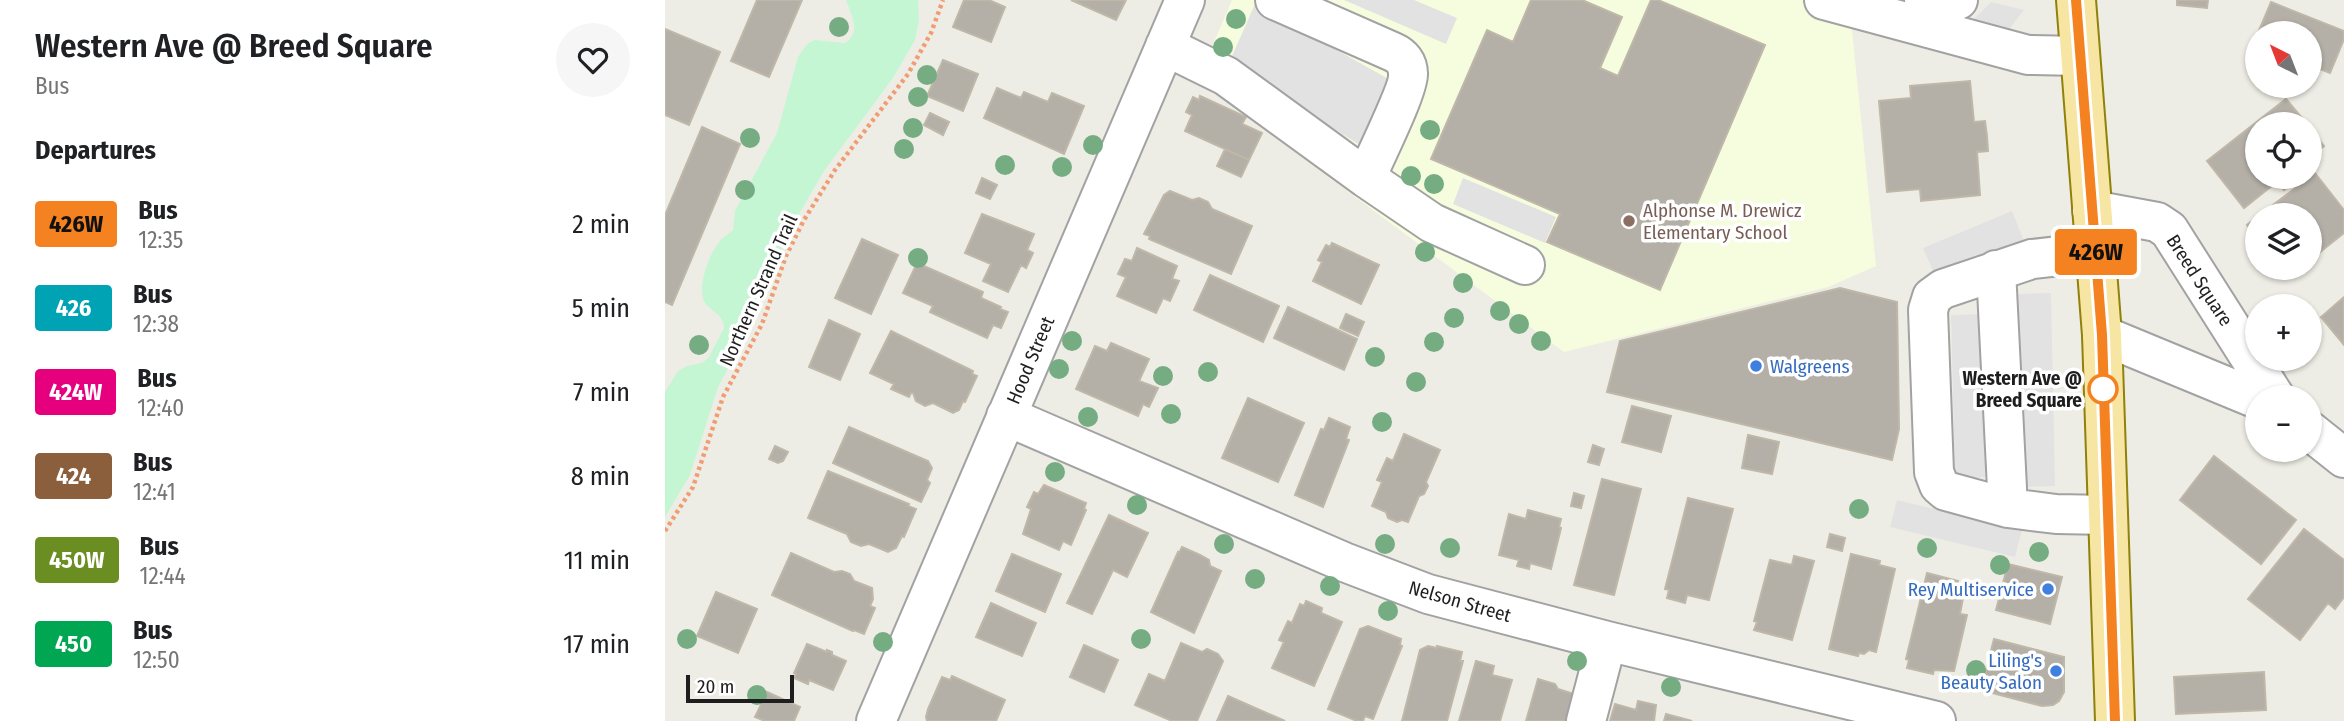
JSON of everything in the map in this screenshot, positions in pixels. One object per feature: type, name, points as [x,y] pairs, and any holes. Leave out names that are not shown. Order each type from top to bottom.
[{"type":"main road","points":[[2076,0],[2102,335],[2115,721]]},
{"type":"street","name":"Hood Street","points":[[876,721],[1185,0]]},
{"type":"street","points":[[1275,0],[1394,51],[1407,65],[1407,83],[1366,178]]},
{"type":"street","points":[[1824,0],[2028,55],[2080,56]]},
{"type":"street","points":[[1924,0],[1958,0]]},
{"type":"street","points":[[1165,46],[1226,76],[1432,223],[1525,265]]},
{"type":"street","name":"Breed Square","points":[[2092,210],[2157,222],[2169,230],[2267,385]]},
{"type":"street","points":[[2096,252],[2032,259],[1943,289],[1932,297],[1928,310],[1934,472],[1939,485],[1946,491],[2008,508],[2056,514],[2108,515]]},
{"type":"street","points":[[1996,270],[2008,508]]},
{"type":"street","points":[[2102,335],[2245,394]]},
{"type":"street","name":"Nelson Street","points":[[1006,416],[1379,576],[1428,594],[1607,641],[1936,721]]},
{"type":"street","points":[[2322,440],[2344,457]]},
{"type":"street","points":[[1586,721],[1607,641]]},
{"type":"path","name":"Northern Strand Trail","points":[[665,531],[693,487],[723,397],[762,324],[786,256],[804,220],[835,170],[908,74],[931,33],[943,0]]},
{"type":"shaded area","points":[[846,0],[918,0],[919,20],[915,40],[893,78],[824,171],[792,226],[752,326],[718,387],[690,475],[665,517],[665,392],[678,371],[702,363],[709,357],[724,328],[722,320],[705,303],[703,297],[703,280],[708,262],[720,241],[733,230],[735,211],[777,133],[798,57],[807,44],[815,40],[845,43],[853,34],[854,23]]},
{"type":"shaded area","name":"Alphonse M. Drewicz Elementary School","points":[[1232,0],[1873,0],[1851,21],[1876,266],[1828,287],[1564,352],[1198,80]]},
{"type":"shaded area","points":[[1344,0],[1414,0],[1457,18],[1446,44]]},
{"type":"shaded area","points":[[1991,2],[2024,10],[2006,33],[1970,23]]},
{"type":"shaded area","points":[[1255,4],[1392,81],[1363,147],[1229,63]]},
{"type":"shaded area","points":[[1463,178],[1556,217],[1545,243],[1453,204]]},
{"type":"shaded area","points":[[2012,211],[2024,241],[1936,278],[1923,248]]},
{"type":"shaded area","points":[[2051,293],[2055,486],[2023,487],[2018,294]]},
{"type":"shaded area","points":[[1983,314],[1987,477],[1955,479],[1951,315]]},
{"type":"shaded area","points":[[1897,500],[2022,530],[2015,557],[1890,527]]},
{"type":"building","points":[[757,0],[802,0],[769,77],[731,61]]},
{"type":"building","points":[[964,0],[989,0],[1005,7],[991,42],[953,27]]},
{"type":"building","points":[[1071,0],[1126,0],[1116,20]]},
{"type":"building","points":[[1531,0],[1582,0],[1622,17],[1600,68],[1618,76],[1651,0],[1658,0],[1765,45],[1660,290],[1547,242],[1560,214],[1431,159],[1487,30],[1513,42]]},
{"type":"building","points":[[2177,0],[2208,0],[2207,8],[2177,5]]},
{"type":"building","points":[[2271,2],[2319,21],[2263,21]]},
{"type":"building","points":[[2322,22],[2344,31],[2344,39],[2330,73],[2322,70]]},
{"type":"building","points":[[665,29],[720,52],[689,125],[665,115]]},
{"type":"building","points":[[943,60],[978,74],[963,111],[927,96]]},
{"type":"building","points":[[1970,81],[1974,122],[1985,121],[1987,136],[1988,151],[1977,152],[1980,195],[1921,201],[1920,189],[1887,192],[1879,101],[1911,98],[1910,86]]},
{"type":"building","points":[[997,88],[1021,98],[1024,92],[1048,102],[1052,93],[1084,106],[1064,154],[984,118]]},
{"type":"building","points":[[1200,96],[1246,117],[1242,124],[1262,133],[1249,160],[1185,131],[1192,115],[1186,112],[1193,97],[1199,100]]},
{"type":"building","points":[[2286,99],[2297,112],[2269,112]]},
{"type":"building","points":[[930,113],[949,122],[943,135],[924,125]]},
{"type":"building","points":[[702,127],[740,144],[672,305],[665,302],[665,215]]},
{"type":"building","points":[[2245,131],[2245,189],[2268,189],[2250,203],[2245,203],[2244,208],[2207,161]]},
{"type":"building","points":[[1225,149],[1249,160],[1241,177],[1217,166]]},
{"type":"building","points":[[982,178],[997,185],[990,199],[976,193]]},
{"type":"building","points":[[2322,182],[2344,210],[2344,233],[2322,250],[2322,203],[2276,203],[2294,189],[2322,189]]},
{"type":"building","points":[[1170,191],[1192,200],[1199,198],[1208,202],[1212,209],[1252,226],[1231,274],[1149,239],[1150,236],[1144,234],[1164,195]]},
{"type":"building","points":[[982,214],[1034,234],[1027,250],[1033,253],[1026,268],[1021,265],[1008,292],[983,281],[991,264],[965,253]]},
{"type":"building","points":[[862,239],[898,255],[871,314],[835,298]]},
{"type":"building","points":[[1332,243],[1379,265],[1361,304],[1313,281],[1322,262],[1318,260],[1326,245],[1330,247]]},
{"type":"building","points":[[1137,248],[1177,266],[1172,279],[1179,281],[1170,301],[1163,298],[1156,313],[1117,296],[1126,277],[1118,274],[1125,259],[1132,261]]},
{"type":"building","points":[[917,263],[983,292],[981,298],[1008,312],[1001,328],[993,325],[987,338],[930,312],[933,306],[903,293]]},
{"type":"building","points":[[1210,275],[1279,306],[1263,342],[1194,310]]},
{"type":"building","name":"Walgreens","points":[[1840,288],[1897,302],[1899,429],[1892,460],[1607,392],[1620,341]]},
{"type":"building","points":[[2344,297],[2344,345],[2322,318]]},
{"type":"building","points":[[1288,307],[1357,339],[1344,370],[1274,338]]},
{"type":"building","points":[[1346,314],[1364,322],[1358,336],[1340,328]]},
{"type":"building","points":[[829,320],[860,334],[840,380],[809,367]]},
{"type":"building","points":[[891,331],[973,371],[972,374],[977,376],[959,410],[953,413],[933,403],[925,406],[916,401],[913,393],[909,397],[891,389],[894,384],[870,373]]},
{"type":"building","points":[[1111,343],[1149,359],[1139,381],[1158,388],[1149,407],[1143,404],[1138,416],[1076,389],[1095,346],[1107,351]]},
{"type":"building","points":[[1248,398],[1304,423],[1278,482],[1222,458]]},
{"type":"building","points":[[1632,406],[1671,416],[1661,452],[1622,442]]},
{"type":"building","points":[[1329,418],[1350,427],[1346,439],[1349,440],[1323,507],[1295,495],[1321,429],[1324,430]]},
{"type":"building","points":[[849,427],[928,461],[932,468],[927,480],[930,483],[921,502],[833,463]]},
{"type":"building","points":[[1404,434],[1440,450],[1426,482],[1428,486],[1424,494],[1419,496],[1408,522],[1397,522],[1388,518],[1386,512],[1372,506],[1382,482],[1377,480],[1387,458],[1393,461]]},
{"type":"building","points":[[1748,435],[1779,442],[1772,474],[1742,468]]},
{"type":"building","points":[[1593,445],[1604,449],[1599,465],[1588,462]]},
{"type":"building","points":[[775,446],[788,452],[783,461],[778,463],[769,459]]},
{"type":"building","points":[[2214,456],[2296,520],[2261,564],[2180,500]]},
{"type":"building","points":[[828,471],[916,509],[896,548],[888,552],[869,544],[861,546],[851,542],[847,534],[808,518]]},
{"type":"building","points":[[1602,479],[1641,489],[1614,595],[1574,585]]},
{"type":"building","points":[[1044,485],[1086,503],[1086,510],[1071,545],[1063,541],[1059,550],[1023,534],[1031,509],[1027,507],[1034,492],[1038,494]]},
{"type":"building","points":[[1574,493],[1584,496],[1581,508],[1571,506]]},
{"type":"building","points":[[1688,498],[1733,509],[1709,600],[1687,595],[1685,603],[1667,598],[1669,590],[1665,589]]},
{"type":"building","points":[[1528,510],[1561,519],[1551,569],[1530,563],[1529,569],[1517,566],[1519,560],[1499,555],[1509,514],[1526,519]]},
{"type":"building","points":[[1109,515],[1148,533],[1127,577],[1113,570],[1092,614],[1067,603]]},
{"type":"building","points":[[2304,529],[2344,560],[2344,597],[2335,609],[2328,603],[2300,640],[2248,599]]},
{"type":"building","points":[[1830,534],[1845,538],[1842,551],[1827,547]]},
{"type":"building","points":[[1182,547],[1209,560],[1210,566],[1221,571],[1194,633],[1151,612]]},
{"type":"building","points":[[791,553],[834,572],[850,574],[854,581],[872,588],[873,599],[870,606],[875,608],[864,634],[772,595]]},
{"type":"building","points":[[1012,554],[1061,574],[1045,612],[996,591]]},
{"type":"building","points":[[1851,554],[1880,561],[1879,565],[1895,569],[1876,652],[1869,650],[1864,654],[1859,653],[1858,656],[1829,649]]},
{"type":"building","points":[[1794,556],[1814,561],[1792,640],[1754,630],[1770,560],[1792,565]]},
{"type":"building","points":[[2008,564],[2062,577],[2050,624],[1996,610]]},
{"type":"building","points":[[1927,573],[1958,581],[1954,596],[1963,598],[1960,614],[1967,615],[1954,671],[1934,670],[1933,674],[1907,668],[1909,660],[1906,659]]},
{"type":"building","points":[[716,592],[757,609],[738,653],[697,636]]},
{"type":"building","points":[[1306,601],[1322,608],[1321,613],[1342,622],[1314,686],[1272,668],[1284,642],[1279,640],[1288,621],[1292,623],[1300,604],[1304,606]]},
{"type":"building","points":[[991,603],[1036,623],[1022,656],[976,637]]},
{"type":"building","points":[[1368,626],[1401,639],[1402,646],[1373,719],[1365,716],[1363,721],[1357,721],[1328,709],[1360,629]]},
{"type":"building","points":[[1994,639],[2064,657],[2064,692],[2059,701],[2053,705],[2042,706],[1981,690]]},
{"type":"building","points":[[1181,643],[1202,652],[1207,649],[1218,654],[1223,661],[1197,721],[1172,721],[1135,705],[1149,674],[1165,681]]},
{"type":"building","points":[[807,644],[832,652],[832,655],[846,661],[833,690],[809,680],[808,684],[794,678]]},
{"type":"building","points":[[1084,645],[1118,660],[1104,692],[1070,677]]},
{"type":"building","points":[[1428,646],[1462,652],[1460,661],[1463,661],[1447,721],[1402,721],[1420,650]]},
{"type":"building","points":[[1476,661],[1494,666],[1492,675],[1512,680],[1500,721],[1459,721]]},
{"type":"building","points":[[2264,672],[2266,710],[2176,714],[2174,677]]},
{"type":"building","points":[[952,676],[1005,700],[996,721],[927,721],[928,709],[942,677],[950,680]]},
{"type":"building","points":[[1538,679],[1577,695],[1570,721],[1526,721]]},
{"type":"building","points":[[767,692],[800,707],[794,721],[765,721],[755,717]]},
{"type":"building","points":[[1228,696],[1285,721],[1217,721]]},
{"type":"building","points":[[1638,701],[1656,705],[1654,721],[1610,721],[1615,704],[1636,710]]},
{"type":"building","points":[[1666,714],[1692,721],[1664,721]]},
{"type":"bus line","name":"426W","points":[[2076,0],[2102,335],[2115,721]]},
{"type":"place","name":"Alphonse M. Drewicz Elementary School","points":[[1629,221]]},
{"type":"place","name":"Walgreens","points":[[1756,366]]},
{"type":"place","name":"Western Ave @ Breed Square","points":[[2103,389]]},
{"type":"place","name":"Rey Multiservice","points":[[2048,589]]},
{"type":"place","name":"Liling's Beauty Salon","points":[[2056,671]]}]
